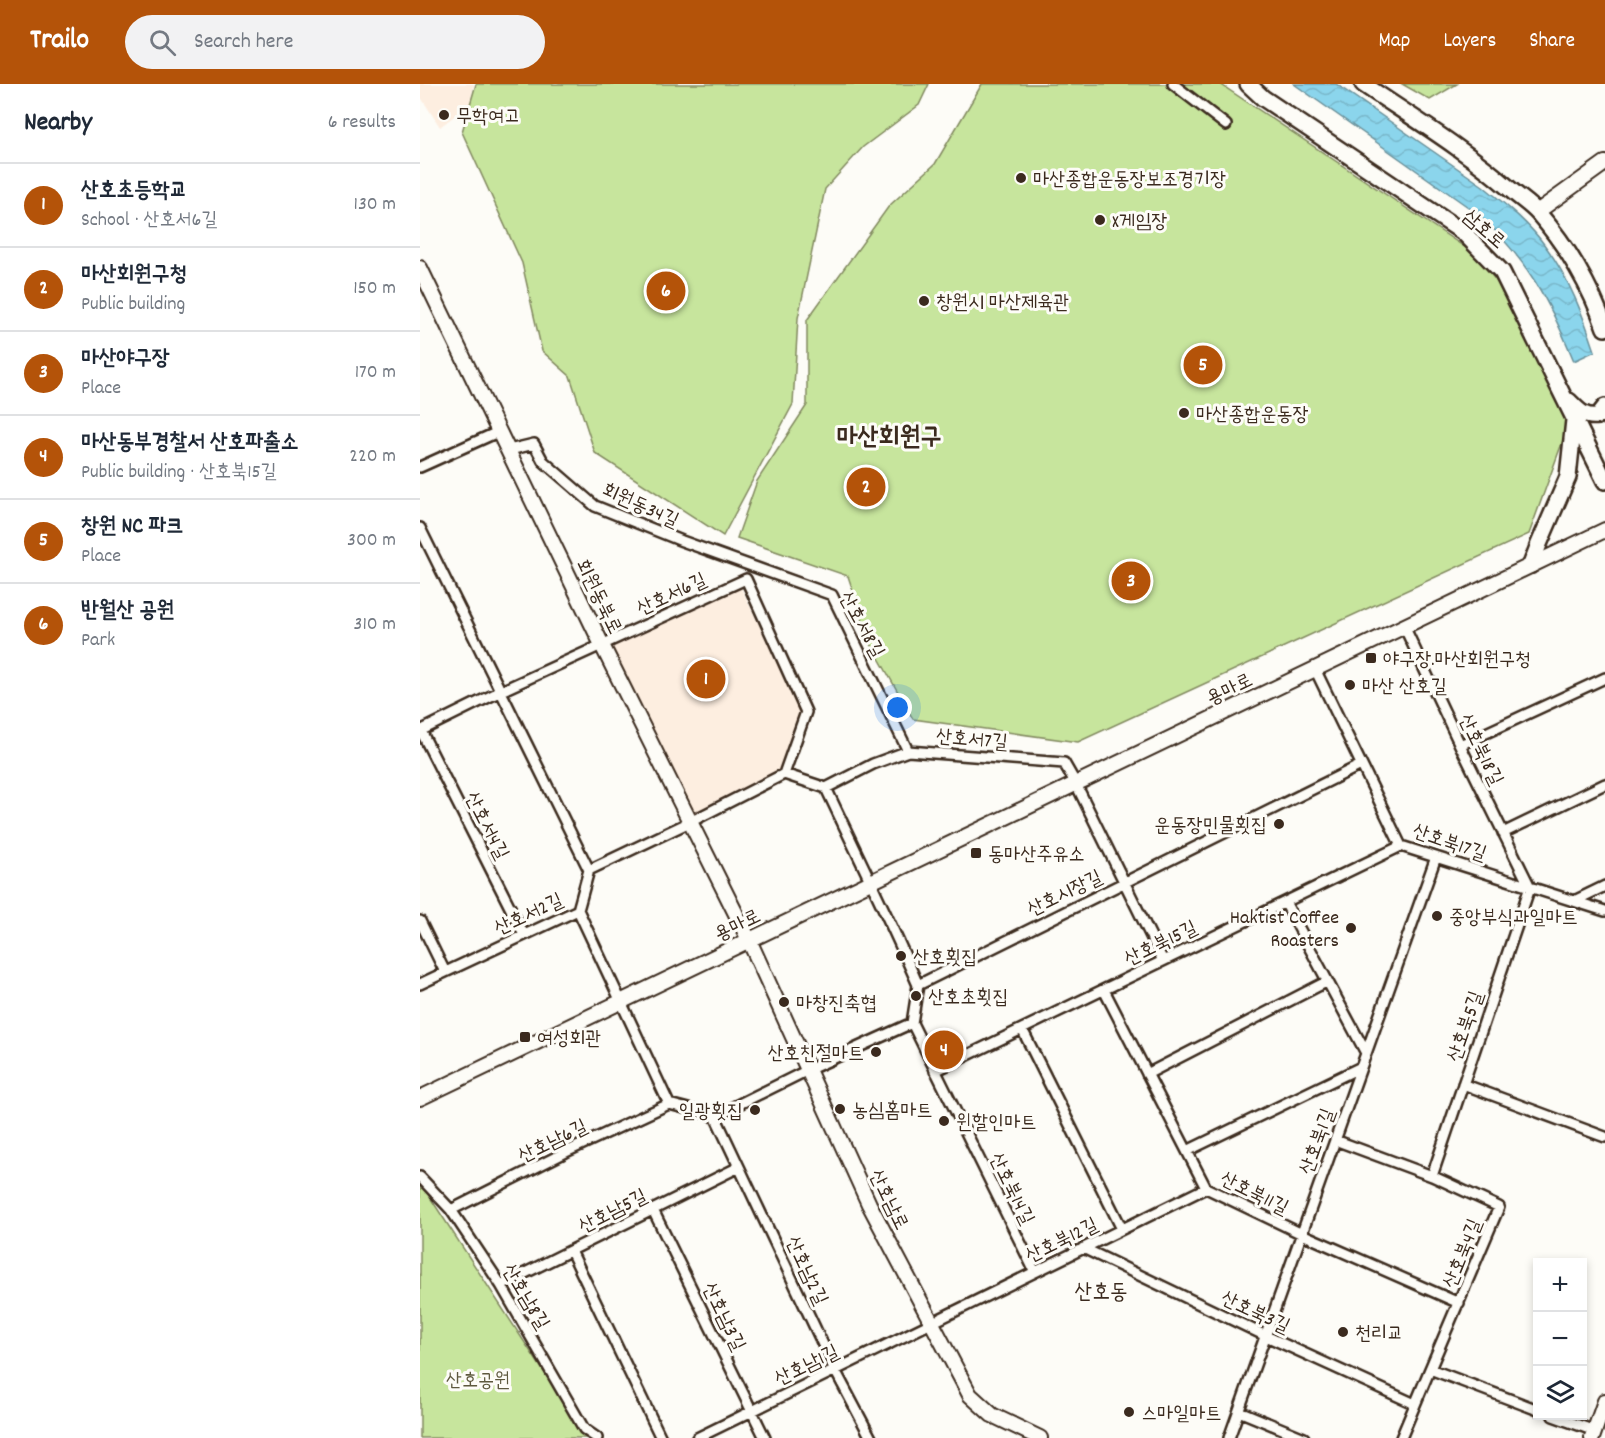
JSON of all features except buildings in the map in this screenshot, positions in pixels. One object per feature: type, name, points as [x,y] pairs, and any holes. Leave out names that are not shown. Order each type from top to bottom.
[{"type":"main road","name":"삼호로","points":[[1248,84],[1263,98],[1464,233],[1483,250],[1502,272],[1605,481]]},
{"type":"main road","points":[[1363,84],[1454,144],[1496,176],[1537,212],[1578,270],[1605,328]]},
{"type":"main road","points":[[1537,212],[1605,163]]},
{"type":"main road","name":"회원동북로","points":[[420,268],[602,645],[749,940]]},
{"type":"main road","points":[[1564,398],[1583,414],[1591,417],[1598,416],[1605,407]]},
{"type":"main road","points":[[1532,565],[1568,477],[1574,417]]},
{"type":"main road","name":"용마로","points":[[420,1098],[1605,530]]},
{"type":"main road","name":"산호남로","points":[[749,940],[870,1204],[970,1395],[992,1414],[1038,1438]]},
{"type":"main road","points":[[1593,1435],[1605,1401]]},
{"type":"street","points":[[1173,84],[1226,125]]},
{"type":"street","points":[[420,467],[500,431]]},
{"type":"street","name":"회원동34길","points":[[509,450],[534,444],[543,461],[595,506],[743,563]]},
{"type":"street","points":[[420,528],[589,870],[784,774],[806,712],[746,579],[743,563]]},
{"type":"street","name":"산호서8길","points":[[743,563],[832,595],[908,751]]},
{"type":"street","name":"산호서6길","points":[[420,731],[746,579]]},
{"type":"street","name":"산호북18길","points":[[1404,626],[1530,887]]},
{"type":"street","name":"산호북17길","points":[[1315,669],[1401,846],[1605,911]]},
{"type":"street","points":[[1460,745],[1605,678]]},
{"type":"street","name":"산호서4길","points":[[420,731],[524,935]]},
{"type":"street","name":"산호서7길","points":[[826,788],[873,764],[908,751],[1064,763],[1076,784]]},
{"type":"street","name":"산호시장길","points":[[918,985],[1362,765]]},
{"type":"street","points":[[578,910],[669,1104],[715,1116],[912,1023],[918,985],[884,906],[870,882],[826,788],[784,774]]},
{"type":"street","points":[[1076,784],[1163,961]]},
{"type":"street","points":[[1503,833],[1605,784]]},
{"type":"street","name":"산호북15길","points":[[935,1071],[1401,846]]},
{"type":"street","name":"산호북1길","points":[[1229,1438],[1436,857]]},
{"type":"street","name":"산호서2길","points":[[420,984],[578,910],[589,870]]},
{"type":"street","points":[[1574,901],[1605,886]]},
{"type":"street","name":"산호북5길","points":[[1432,1176],[1530,887]]},
{"type":"street","points":[[1285,902],[1366,1053]]},
{"type":"street","points":[[420,921],[445,972]]},
{"type":"street","points":[[1147,1074],[1326,982]]},
{"type":"street","name":"산호북11길","points":[[1104,990],[1206,1188],[1302,1234],[1459,1304]]},
{"type":"street","name":"산호북14길","points":[[912,1023],[1035,1272]]},
{"type":"street","points":[[1022,1029],[1122,1229]]},
{"type":"street","points":[[1187,1151],[1361,1067]]},
{"type":"street","points":[[1463,1084],[1605,1137]]},
{"type":"street","name":"산호남6길","points":[[451,1210],[566,1152],[669,1104]]},
{"type":"street","name":"산호남2길","points":[[715,1116],[836,1370],[871,1438]]},
{"type":"street","name":"산호북4길","points":[[1335,1140],[1432,1176],[1499,1207],[1401,1438]]},
{"type":"street","name":"산호남5길","points":[[501,1286],[739,1167]]},
{"type":"street","name":"산호남8길","points":[[420,1177],[451,1210],[501,1286],[584,1429],[597,1438]]},
{"type":"street","name":"산호북12길","points":[[932,1323],[1206,1188]]},
{"type":"street","name":"산호남3길","points":[[653,1210],[765,1438]]},
{"type":"street","name":"산호북3길","points":[[1083,1248],[1266,1336],[1415,1404]]},
{"type":"street","points":[[571,1251],[661,1438]]},
{"type":"street","name":"산호남1길","points":[[697,1438],[932,1323]]},
{"type":"street","points":[[1430,1369],[1533,1408]]},
{"type":"street","points":[[1239,1411],[1304,1438]]},
{"type":"street","points":[[1561,1420],[1593,1435]]},
{"type":"shaded area","name":"무학여고","points":[[420,84],[474,84],[470,104],[440,127],[420,96]]},
{"type":"shaded area","points":[[740,586],[802,712],[779,770],[691,815],[611,647]]},
{"type":"green space","points":[[476,84],[929,84],[919,105],[863,147],[825,189],[798,318],[793,404],[723,536],[595,453],[570,376],[542,351],[522,263],[462,132]]},
{"type":"green space","name":"마산종합운동장","points":[[982,84],[1220,84],[1472,252],[1509,296],[1570,421],[1529,534],[1078,742],[913,719],[870,642],[848,576],[737,538],[757,481],[807,405],[807,320],[889,206],[935,164]]},
{"type":"green space","points":[[1402,84],[1457,84],[1430,100]]},
{"type":"green space","name":"산호공원","points":[[420,1182],[587,1438],[420,1438]]},
{"type":"water","points":[[1294,84],[1336,84],[1483,186],[1525,222],[1562,271],[1595,351],[1574,361],[1546,300],[1535,282],[1510,247],[1478,214]]},
{"type":"place","name":"무학여고","points":[[444,115]]},
{"type":"place","name":"마산종합운동장보조경기장","points":[[1021,178]]},
{"type":"place","name":"X게임장","points":[[1100,220]]},
{"type":"place","name":"반월산 공원","points":[[666,291]]},
{"type":"place","name":"창원시 마산제육관","points":[[924,301]]},
{"type":"place","name":"창원 NC 파크","points":[[1203,365]]},
{"type":"place","name":"마산종합운동장","points":[[1184,413]]},
{"type":"place","name":"마산회원구청","points":[[866,487]]},
{"type":"place","name":"마산야구장","points":[[1131,581]]},
{"type":"place","name":"야구장.마산회원구청","points":[[1371,658]]},
{"type":"place","name":"산호초등학교","points":[[706,679]]},
{"type":"place","name":"마산 산호길","points":[[1350,685]]},
{"type":"place","name":"운동장민물횟집","points":[[1279,824]]},
{"type":"place","name":"동마산주유소","points":[[976,853]]},
{"type":"place","name":"중앙부식과일마트","points":[[1437,916]]},
{"type":"place","name":"Haktist Coffee Roasters","points":[[1351,928]]},
{"type":"place","name":"산호횟집","points":[[901,956]]},
{"type":"place","name":"산호초횟집","points":[[916,996]]},
{"type":"place","name":"마창진축협","points":[[784,1002]]},
{"type":"place","name":"여성회관","points":[[525,1037]]},
{"type":"place","name":"마산동부경찰서 산호파출소","points":[[944,1050]]},
{"type":"place","name":"산호친절마트","points":[[876,1052]]},
{"type":"place","name":"농심홈마트","points":[[840,1109]]},
{"type":"place","name":"일광횟집","points":[[755,1110]]},
{"type":"place","name":"윈할인마트","points":[[944,1121]]},
{"type":"place","name":"천리교","points":[[1343,1332]]},
{"type":"place","name":"스마일마트","points":[[1129,1412]]},
{"type":"district","name":"마산회원구","points":[[889,435]]},
{"type":"district","name":"산호동","points":[[1101,1290]]}]
